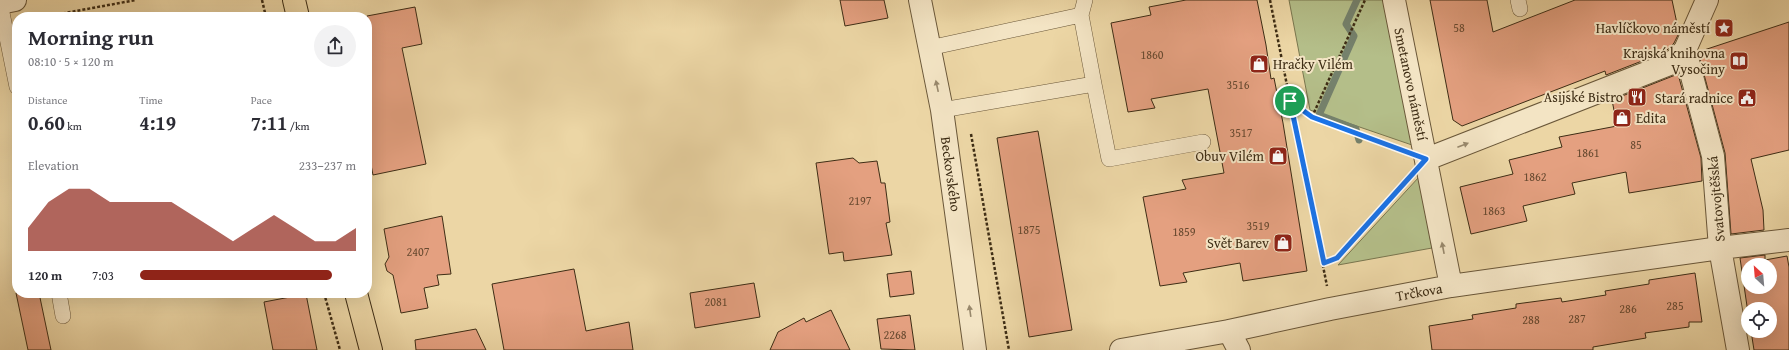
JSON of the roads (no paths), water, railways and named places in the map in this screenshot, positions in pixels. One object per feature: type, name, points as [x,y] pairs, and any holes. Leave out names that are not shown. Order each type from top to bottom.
[{"type":"main road","points":[[294,0],[297,12]]},
{"type":"main road","points":[[357,298],[371,350]]},
{"type":"street","points":[[0,3],[15,0]]},
{"type":"street","name":"Beckovského","points":[[920,0],[942,110],[976,350]]},
{"type":"street","name":"Smetanovo náměstí","points":[[1394,0],[1451,286]]},
{"type":"street","points":[[1426,159],[1672,63],[1686,50],[1707,0]]},
{"type":"street","name":"Svatovojtěšská","points":[[1686,50],[1713,156],[1720,248],[1738,350]]},
{"type":"street","name":"Trčkova","points":[[1121,350],[1234,341],[1330,308],[1451,286],[1720,248],[1789,240]]},
{"type":"lane","points":[[1085,0],[1081,15],[1109,159],[1203,142]]},
{"type":"lane","points":[[0,3],[12,62]]},
{"type":"lane","points":[[929,48],[1081,15]]},
{"type":"lane","points":[[942,110],[1094,84]]},
{"type":"lane","points":[[59,298],[63,316]]},
{"type":"waterway","points":[[1357,0],[1346,24],[1354,36],[1319,115],[1356,129],[1359,140]]},
{"type":"place","name":"Havlíčkovo náměstí","points":[[1724,28]]},
{"type":"place","name":"Krajská knihovna Vysočiny","points":[[1739,61]]},
{"type":"place","name":"Hračky Vilém","points":[[1259,64]]},
{"type":"place","name":"Asijské Bistro","points":[[1637,97]]},
{"type":"place","name":"Stará radnice","points":[[1747,98]]},
{"type":"place","name":"Edita","points":[[1622,118]]},
{"type":"place","name":"Obuv Vilém","points":[[1278,156]]},
{"type":"place","name":"Svět Barev","points":[[1283,243]]}]
